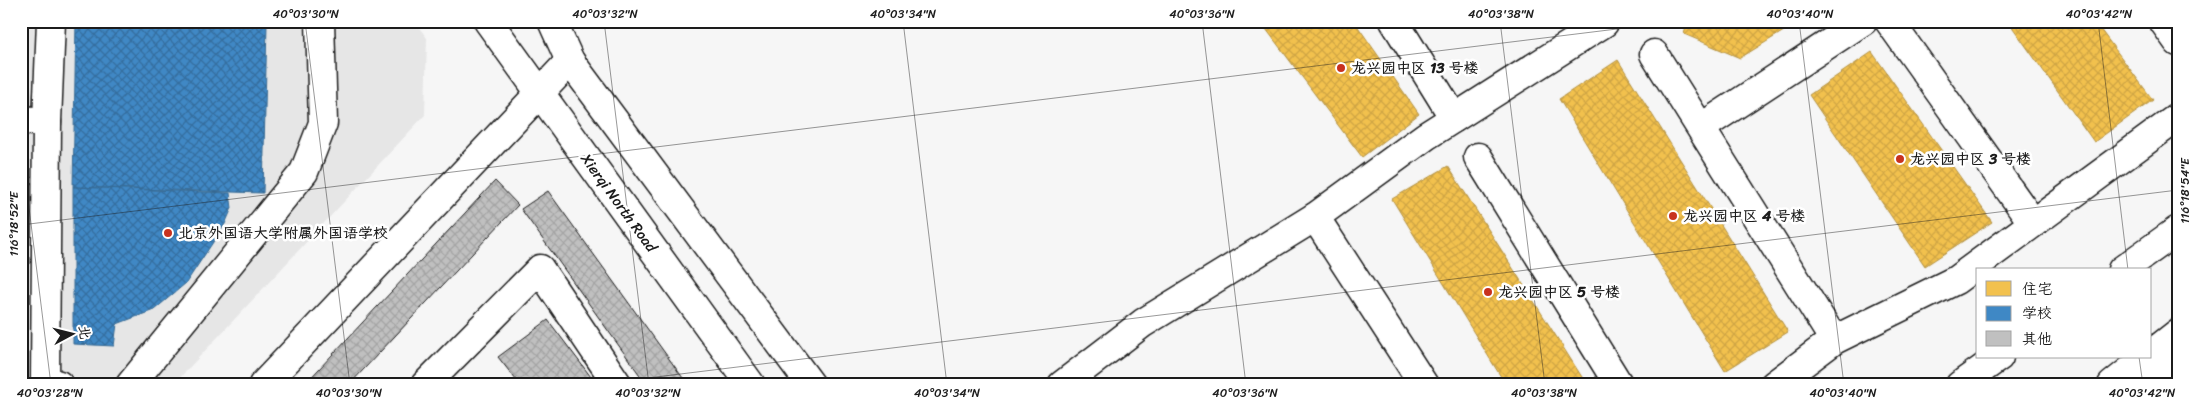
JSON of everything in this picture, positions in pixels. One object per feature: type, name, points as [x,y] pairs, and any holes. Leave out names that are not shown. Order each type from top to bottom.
[{"type":"street","points":[[51,21],[34,121],[45,381],[59,385]]},
{"type":"street","points":[[130,385],[304,172],[323,123],[320,21]]},
{"type":"street","name":"Xierqi North Road","points":[[488,21],[538,93],[751,385]]},
{"type":"street","points":[[552,21],[570,60],[811,385]]},
{"type":"street","points":[[1394,21],[1454,118]]},
{"type":"street","points":[[1062,385],[1143,323],[1315,216],[1426,136],[1604,23],[1603,21]]},
{"type":"street","points":[[1702,127],[1863,21]]},
{"type":"street","points":[[1889,21],[2033,223]]},
{"type":"street","points":[[2163,21],[2178,42]]},
{"type":"street","points":[[1654,54],[1702,127],[1834,340]]},
{"type":"street","points":[[263,385],[570,60]]},
{"type":"street","points":[[1774,385],[1834,340],[1956,280],[2178,117]]},
{"type":"street","points":[[1478,157],[1619,385]]},
{"type":"street","points":[[1315,216],[1424,385]]},
{"type":"street","points":[[2125,268],[2178,230]]},
{"type":"street","points":[[437,381],[540,269],[618,385]]},
{"type":"street","points":[[2152,353],[2178,333]]},
{"type":"street","points":[[1960,385],[1998,358]]},
{"type":"street","points":[[2112,385],[2146,358]]},
{"type":"street","points":[[2152,385],[2178,365]]},
{"type":"shaded area","name":"北京外国语大学附属外国语学校","points":[[21,21],[414,21],[427,38],[425,115],[173,385],[21,385]]},
{"type":"building: 住宅","name":"龙兴园中区 13 号楼","points":[[1260,21],[1354,21],[1419,114],[1362,157]]},
{"type":"building: 住宅","points":[[1688,21],[1800,21],[1740,58],[1684,34]]},
{"type":"building: 住宅","points":[[2008,21],[2094,21],[2153,100],[2094,142]]},
{"type":"building: 住宅","name":"龙兴园中区 3 号楼","points":[[1872,52],[1992,222],[1925,266],[1809,95]]},
{"type":"building: 住宅","name":"龙兴园中区 4 号楼","points":[[1618,60],[1788,332],[1725,371],[1559,99]]},
{"type":"building: 住宅","name":"龙兴园中区 5 号楼","points":[[1448,166],[1587,385],[1506,385],[1392,199]]},
{"type":"building: 学校","points":[[76,21],[267,24],[263,193],[73,187]]},
{"type":"building: 学校","points":[[73,187],[230,193],[232,208],[225,224],[186,283],[154,310],[117,324],[114,346],[73,344]]},
{"type":"building: 其他","points":[[495,181],[518,205],[349,385],[304,385]]},
{"type":"building: 其他","points":[[548,191],[688,385],[647,385],[521,209]]},
{"type":"building: 其他","points":[[548,320],[597,385],[520,385],[498,357]]},
{"type":"place","name":"龙兴园中区 13 号楼","points":[[1341,68]]},
{"type":"place","name":"龙兴园中区 3 号楼","points":[[1900,159]]},
{"type":"place","name":"龙兴园中区 4 号楼","points":[[1673,216]]},
{"type":"place","name":"北京外国语大学附属外国语学校","points":[[168,233]]},
{"type":"place","name":"龙兴园中区 5 号楼","points":[[1488,292]]}]
